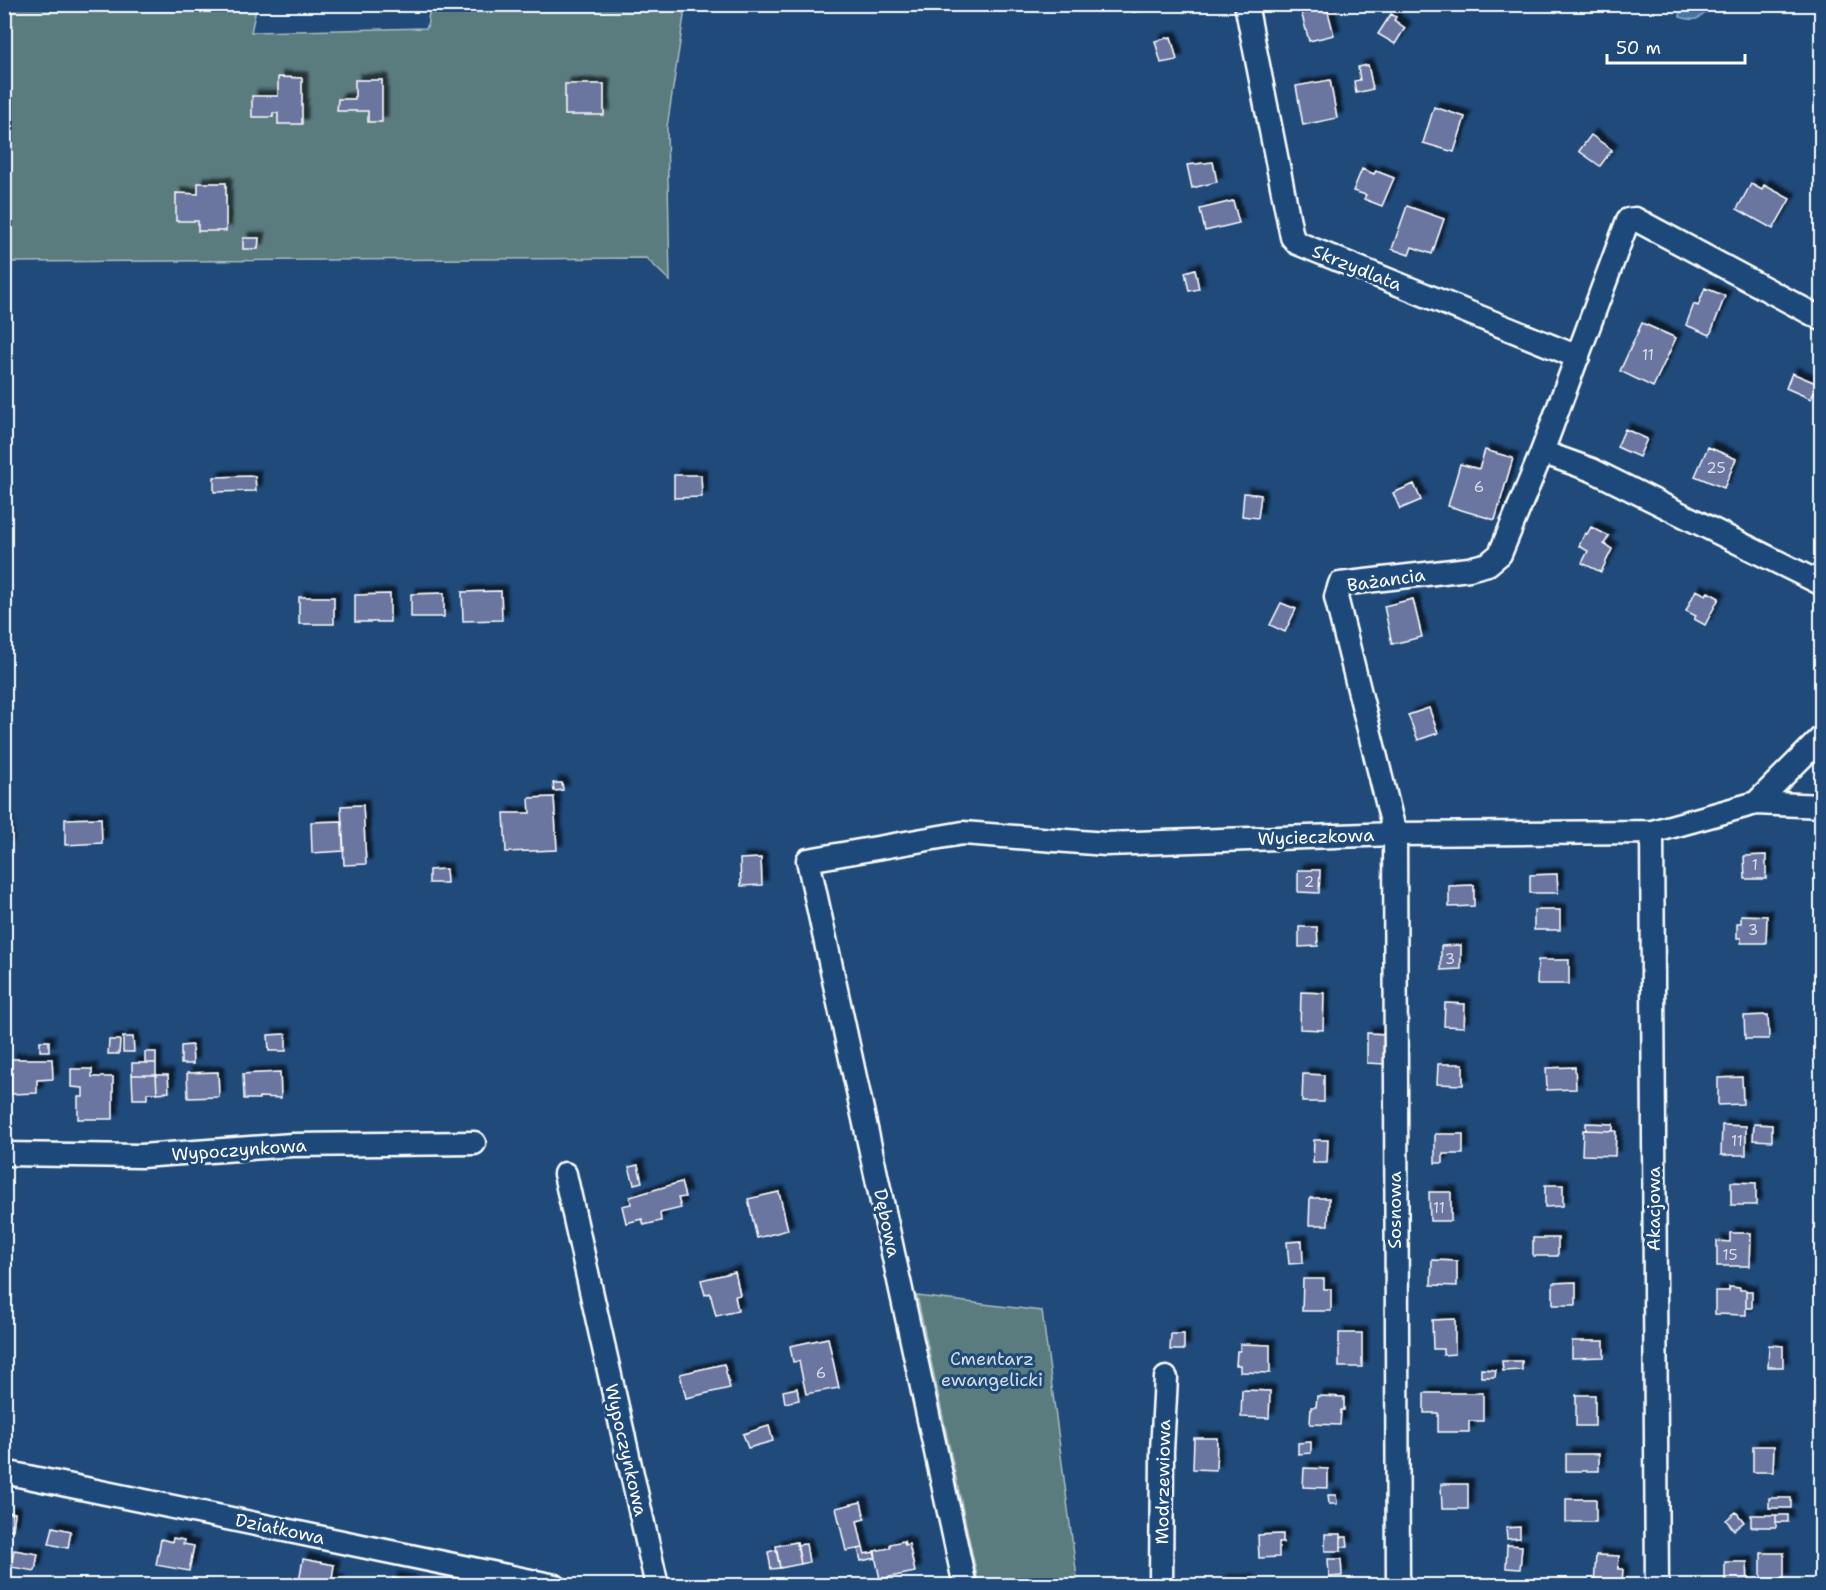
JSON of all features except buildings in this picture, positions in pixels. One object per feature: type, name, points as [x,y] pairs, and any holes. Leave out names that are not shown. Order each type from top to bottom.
[{"type":"street","name":"Skrzydlata","points":[[1246,4],[1292,237],[1296,243],[1578,357]]},
{"type":"street","name":"Bażancia","points":[[1395,834],[1336,597],[1340,584],[1469,569],[1488,564],[1500,554],[1542,452],[1628,220],[1635,219],[1821,319]]},
{"type":"street","points":[[1542,452],[1592,470],[1821,584]]},
{"type":"street","points":[[1756,803],[1821,737]]},
{"type":"street","name":"Wycieczkowa","points":[[808,860],[963,833],[1106,844],[1395,834],[1652,832],[1756,803],[1821,806]]},
{"type":"street","name":"Akacjowa","points":[[1652,832],[1657,1586]]},
{"type":"street","name":"Sosnowa","points":[[1395,834],[1398,1586]]},
{"type":"street","name":"Dębowa","points":[[808,860],[965,1586]]},
{"type":"street","name":"Wypoczynkowa","points":[[4,1154],[141,1156],[292,1145],[474,1143]]},
{"type":"street","name":"Wypoczynkowa","points":[[565,1174],[657,1586]]},
{"type":"street","name":"Modrzewiowa","points":[[1161,1586],[1166,1378]]},
{"type":"street","name":"Działkowa","points":[[4,1472],[555,1586]]},
{"type":"green space","points":[[4,5],[257,5],[251,32],[427,28],[430,5],[682,5],[684,16],[667,127],[670,281],[646,258],[5,262]]},
{"type":"green space","name":"Cmentarz ewangelicki","points":[[917,1296],[1042,1311],[1078,1585],[979,1585]]},
{"type":"water","points":[[1681,4],[1715,5],[1696,19],[1687,19],[1680,17]]}]
